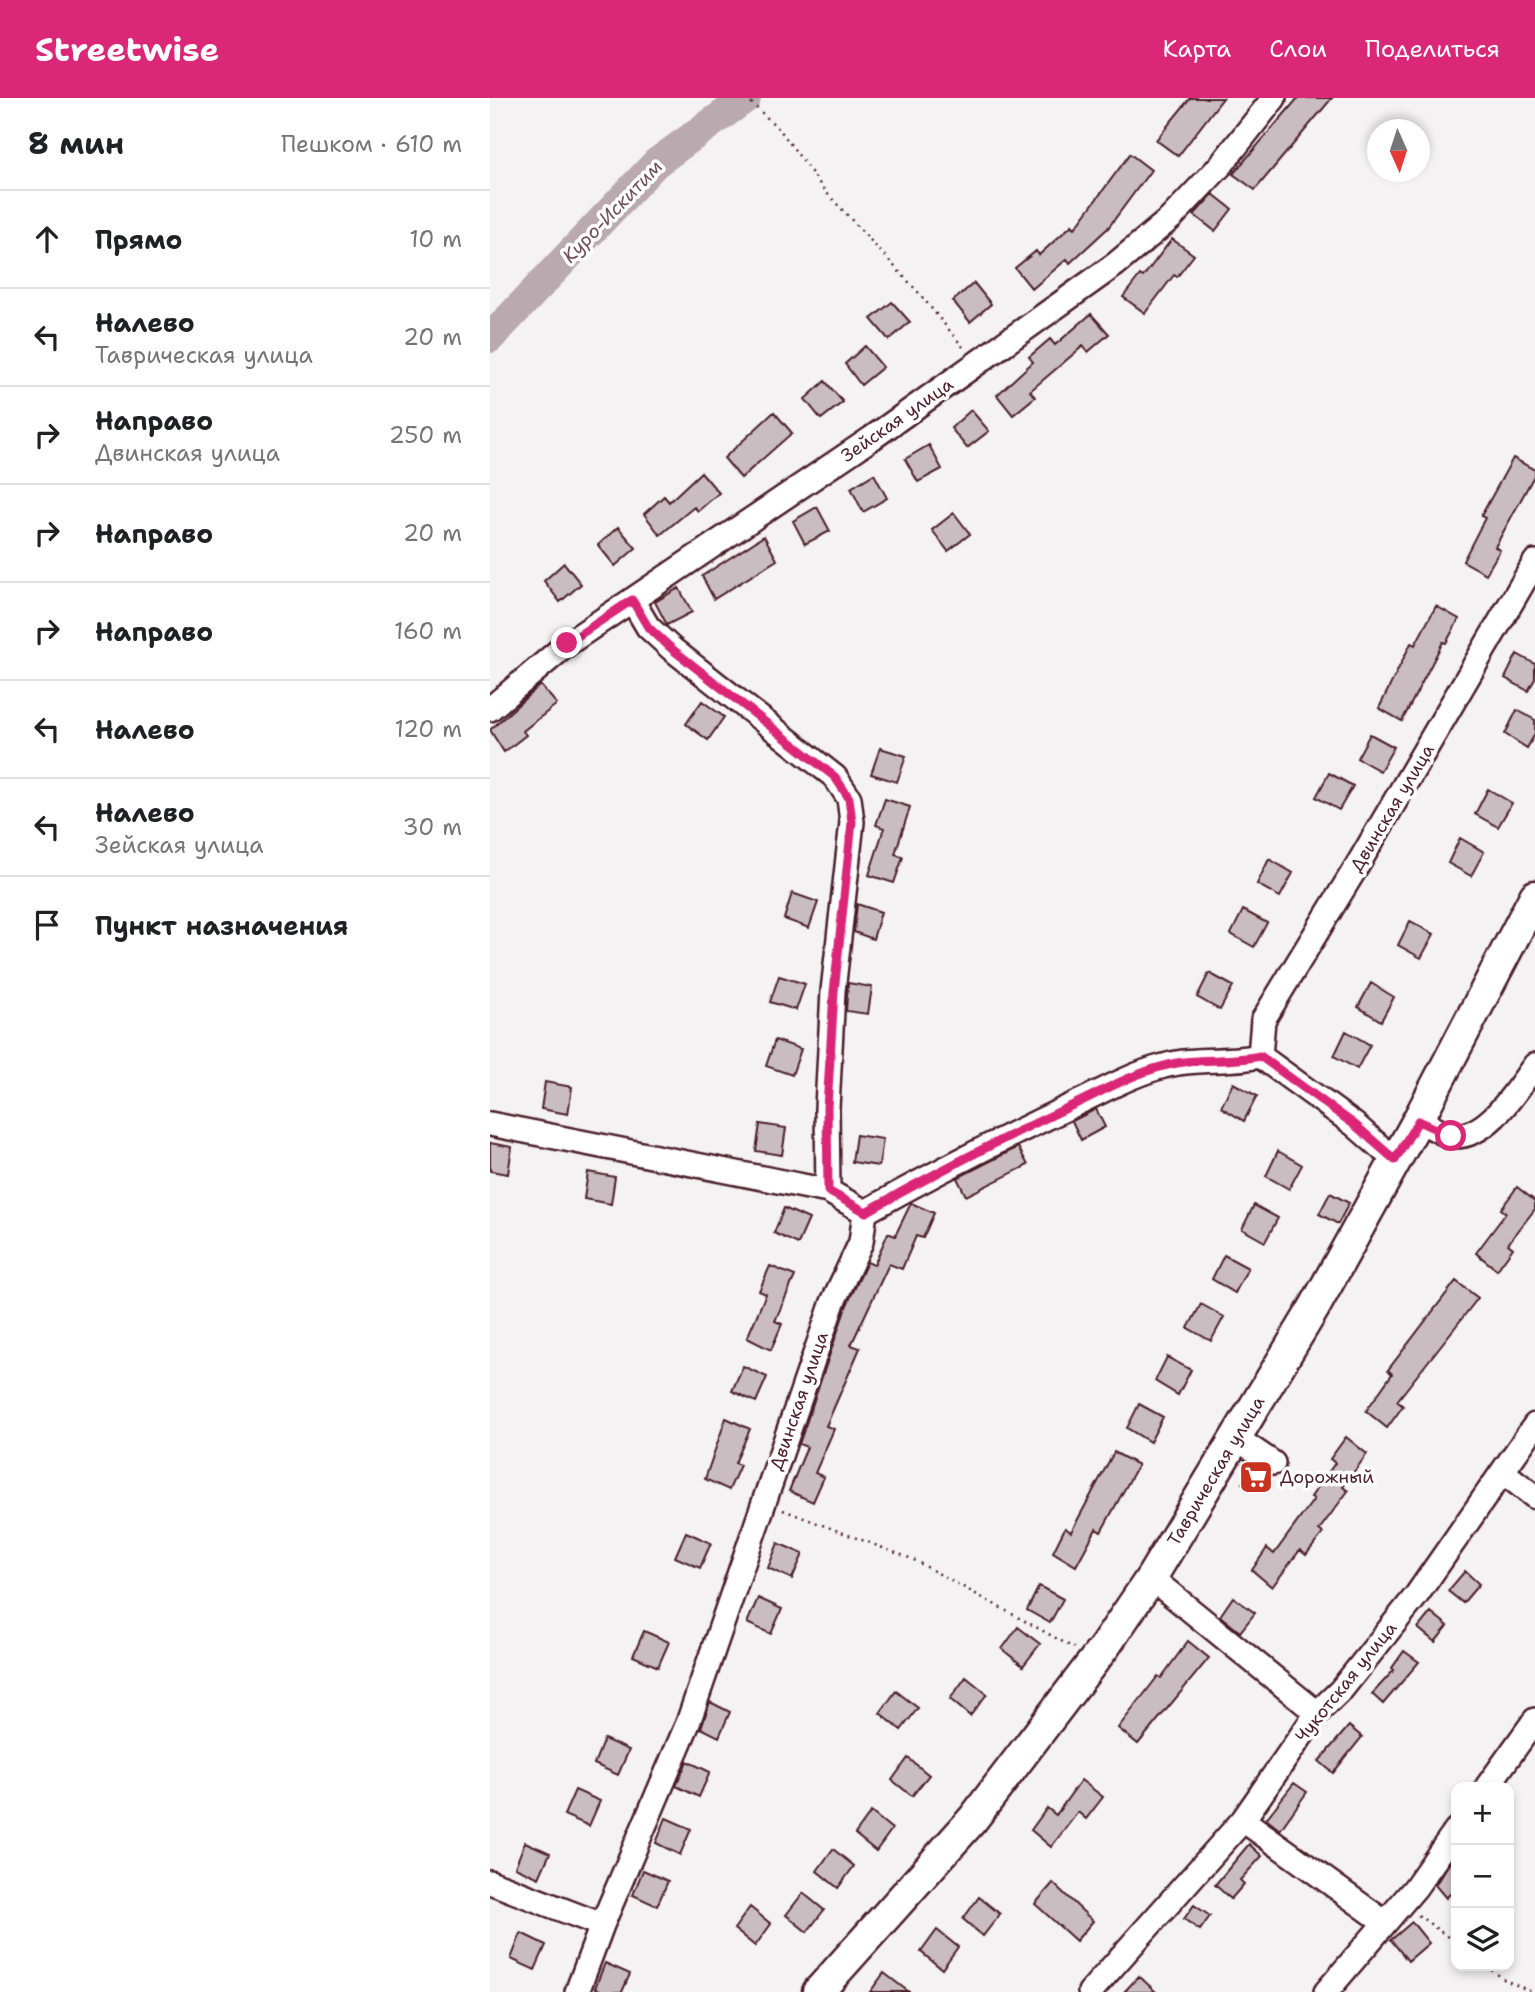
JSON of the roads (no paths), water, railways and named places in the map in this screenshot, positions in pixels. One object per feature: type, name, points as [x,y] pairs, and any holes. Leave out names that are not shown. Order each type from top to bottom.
[{"type":"main road","name":"Таврическая улица","points":[[818,1992],[974,1819],[1105,1646],[1151,1578],[1314,1308],[1418,1121],[1535,896]]},
{"type":"street","name":"Зейская улица","points":[[490,709],[567,643],[977,363],[1116,264],[1171,218],[1221,164],[1274,98]]},
{"type":"street","name":"Двинская улица","points":[[1260,1056],[1263,1020],[1360,861],[1535,562]]},
{"type":"street","points":[[632,600],[648,627],[672,649],[835,777],[849,798],[852,822],[834,992],[827,1108],[828,1191]]},
{"type":"street","points":[[490,1124],[828,1191],[866,1212],[973,1152],[1165,1065],[1231,1062],[1260,1056],[1355,1125],[1395,1160]]},
{"type":"street","points":[[1418,1121],[1451,1136],[1468,1135],[1479,1129],[1506,1102],[1535,1065]]},
{"type":"street","name":"Двинская улица","points":[[578,1992],[602,1925],[688,1723],[833,1302],[861,1242],[866,1212]]},
{"type":"street","name":"Чукотская улица","points":[[1090,1992],[1242,1820],[1317,1713],[1341,1690],[1416,1595],[1535,1425]]},
{"type":"street","points":[[1236,1438],[1273,1463]]},
{"type":"street","points":[[1503,1472],[1535,1497]]},
{"type":"street","points":[[1151,1578],[1317,1713]]},
{"type":"street","points":[[1491,1782],[1535,1720]]},
{"type":"street","points":[[1242,1820],[1383,1922]]},
{"type":"street","points":[[1326,1992],[1402,1902],[1451,1837]]},
{"type":"street","points":[[490,1882],[602,1925]]},
{"type":"waterway","name":"Куро-Искитим","points":[[490,338],[656,163],[746,98]]},
{"type":"place","name":"Дорожный","points":[[1256,1477]]}]
